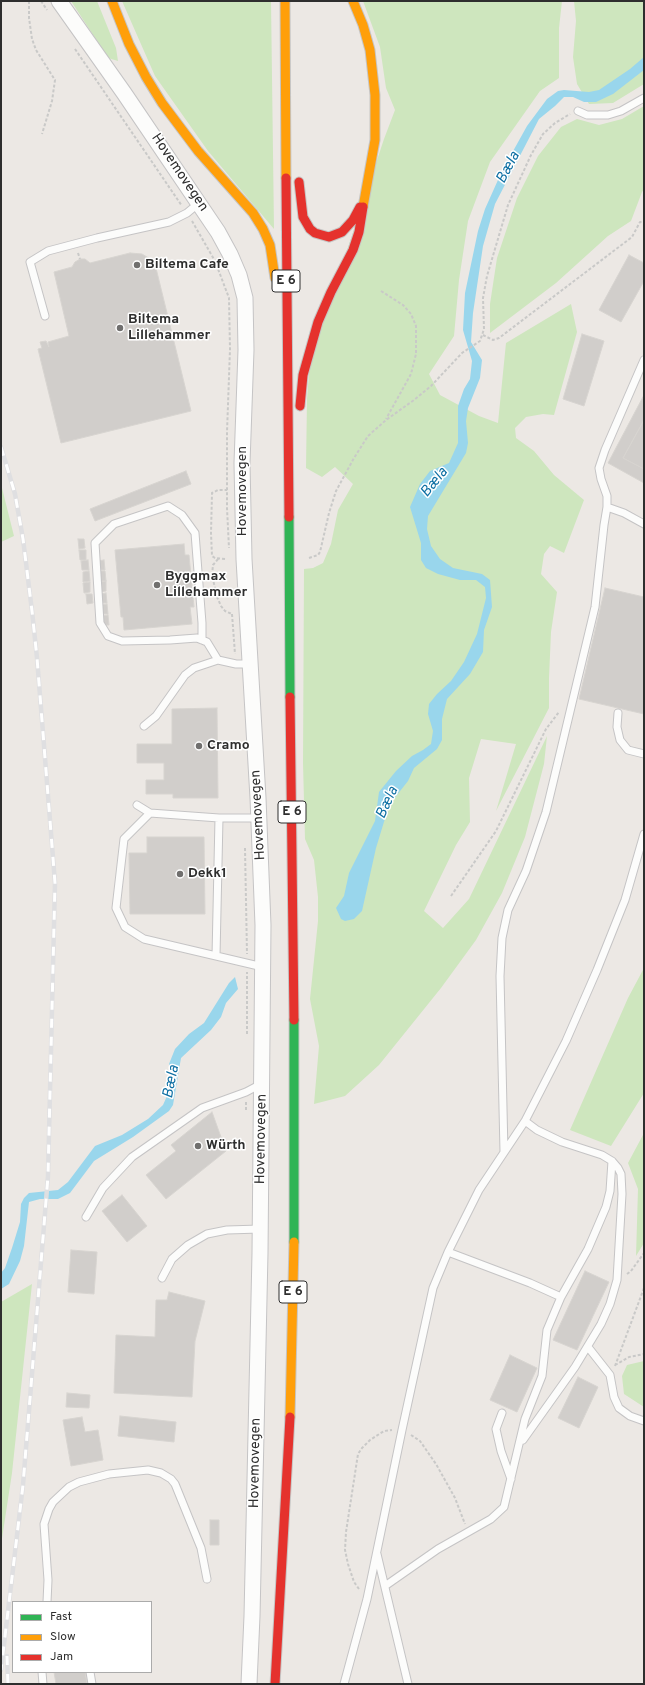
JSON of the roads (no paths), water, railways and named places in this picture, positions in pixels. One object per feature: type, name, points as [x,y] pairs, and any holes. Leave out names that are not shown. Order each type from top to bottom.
[{"type":"highway","points":[[112,1],[129,44],[146,77],[162,103],[198,151],[253,213],[263,229],[270,245],[276,285]]},
{"type":"highway","name":"E 6","points":[[275,1684],[284,1539],[293,1297],[294,1025],[285,1]]},
{"type":"highway","points":[[299,417],[303,375],[309,349],[318,322],[331,292],[353,250],[359,232],[375,140],[375,95],[370,50],[363,26],[353,1]]},
{"type":"highway","points":[[299,172],[303,217],[310,229],[316,234],[329,237],[342,232],[353,220],[365,197]]},
{"type":"highway","points":[[289,561],[298,519]]},
{"type":"highway","points":[[280,526],[283,687],[285,706],[291,723]]},
{"type":"street","name":"Hovemovegen","points":[[59,1],[200,203],[230,254],[239,275],[245,298],[246,336],[242,463],[244,559],[243,664],[259,818],[263,925],[263,1083],[252,1616],[249,1684]]},
{"type":"lane","points":[[578,111],[587,115],[608,116],[622,111],[644,98]]},
{"type":"lane","points":[[45,316],[30,262],[48,250],[169,222],[187,213],[200,203]]},
{"type":"lane","points":[[504,1152],[500,976],[502,938],[508,910],[533,853],[546,812],[558,769],[573,696],[595,607],[607,507],[607,496],[599,468],[605,450],[644,360]]},
{"type":"lane","points":[[202,640],[195,533],[182,515],[168,506],[114,524],[95,543],[100,622],[108,636],[122,641],[197,638],[202,640],[207,642],[218,660]]},
{"type":"lane","points":[[607,507],[624,513],[644,524]]},
{"type":"lane","points":[[144,726],[156,716],[185,675],[194,668],[218,660],[243,664]]},
{"type":"lane","points":[[618,713],[617,727],[620,740],[628,750],[644,754]]},
{"type":"lane","points":[[137,805],[150,813],[219,818],[259,818]]},
{"type":"lane","points":[[150,813],[124,839],[116,908],[125,927],[144,939],[263,966]]},
{"type":"lane","points":[[216,956],[219,818]]},
{"type":"lane","points":[[344,1684],[368,1599],[376,1551],[433,1288],[448,1252],[479,1190],[525,1121],[566,1041],[625,900],[644,834]]},
{"type":"lane","points":[[86,1217],[103,1188],[132,1157],[202,1108],[246,1092],[263,1083]]},
{"type":"lane","points":[[520,1446],[588,1347],[610,1304],[617,1280],[622,1181],[618,1168],[612,1161],[602,1155],[562,1142],[537,1130],[525,1121]]},
{"type":"lane","points":[[385,1586],[438,1549],[498,1513],[504,1507],[520,1446],[525,1419],[542,1376],[547,1330],[561,1297],[588,1249],[606,1207],[610,1191],[612,1161]]},
{"type":"lane","points":[[162,1278],[172,1260],[188,1245],[207,1234],[227,1230],[260,1229]]},
{"type":"lane","points":[[448,1252],[530,1283],[561,1297]]},
{"type":"lane","points":[[588,1347],[610,1375],[614,1397],[619,1408],[630,1416],[644,1421]]},
{"type":"lane","points":[[502,1413],[496,1429],[501,1451],[511,1480]]},
{"type":"lane","points":[[47,1601],[48,1580],[44,1524],[49,1509],[53,1502],[70,1487],[79,1482],[109,1474],[148,1470],[161,1473],[176,1484],[201,1548],[207,1579]]},
{"type":"lane","points":[[376,1551],[408,1684]]},
{"type":"lane","points":[[42,1673],[43,1684]]},
{"type":"lane","points":[[90,1673],[92,1684]]},
{"type":"water","name":"Bæla","points":[[644,57],[644,70],[613,94],[596,102],[584,102],[573,97],[564,97],[539,119],[495,204],[483,246],[473,313],[471,342],[482,360],[480,378],[468,408],[466,421],[468,443],[466,453],[428,516],[427,529],[431,546],[440,559],[453,568],[482,574],[490,580],[492,607],[484,630],[483,652],[470,674],[447,699],[442,719],[442,740],[437,749],[414,768],[408,781],[393,800],[387,812],[376,848],[362,911],[354,919],[345,921],[341,919],[336,908],[344,896],[349,873],[375,821],[379,792],[396,771],[412,756],[431,744],[433,731],[428,714],[429,704],[451,681],[464,662],[477,634],[486,598],[485,587],[476,580],[460,580],[438,574],[426,568],[421,560],[421,543],[410,507],[420,484],[430,471],[449,463],[458,443],[458,406],[464,389],[470,379],[472,361],[463,330],[465,293],[478,231],[485,209],[502,171],[527,126],[547,99],[558,91],[589,92],[599,90],[630,69]]},
{"type":"water","name":"Bæla","points":[[235,977],[238,989],[226,1003],[221,1017],[211,1030],[181,1058],[173,1105],[169,1111],[133,1137],[94,1161],[70,1193],[58,1199],[40,1199],[29,1202],[24,1246],[20,1261],[9,1284],[1,1289],[1,1273],[5,1268],[20,1222],[21,1204],[24,1198],[29,1193],[58,1190],[68,1182],[95,1146],[122,1135],[148,1119],[163,1105],[167,1096],[170,1077],[169,1064],[175,1049],[189,1034],[204,1023],[229,983]]},
{"type":"railway","points":[[1,447],[15,494],[23,539],[32,611],[55,883],[48,1176],[23,1485],[1,1670]]},
{"type":"railway","points":[[7,1656],[8,1684]]},
{"type":"place","name":"Biltema Cafe","points":[[137,265]]},
{"type":"place","name":"Biltema Lillehammer","points":[[120,328]]},
{"type":"place","name":"Byggmax Lillehammer","points":[[157,585]]},
{"type":"place","name":"Cramo","points":[[199,746]]},
{"type":"place","name":"Dekk1","points":[[180,874]]},
{"type":"place","name":"Würth","points":[[198,1146]]}]
